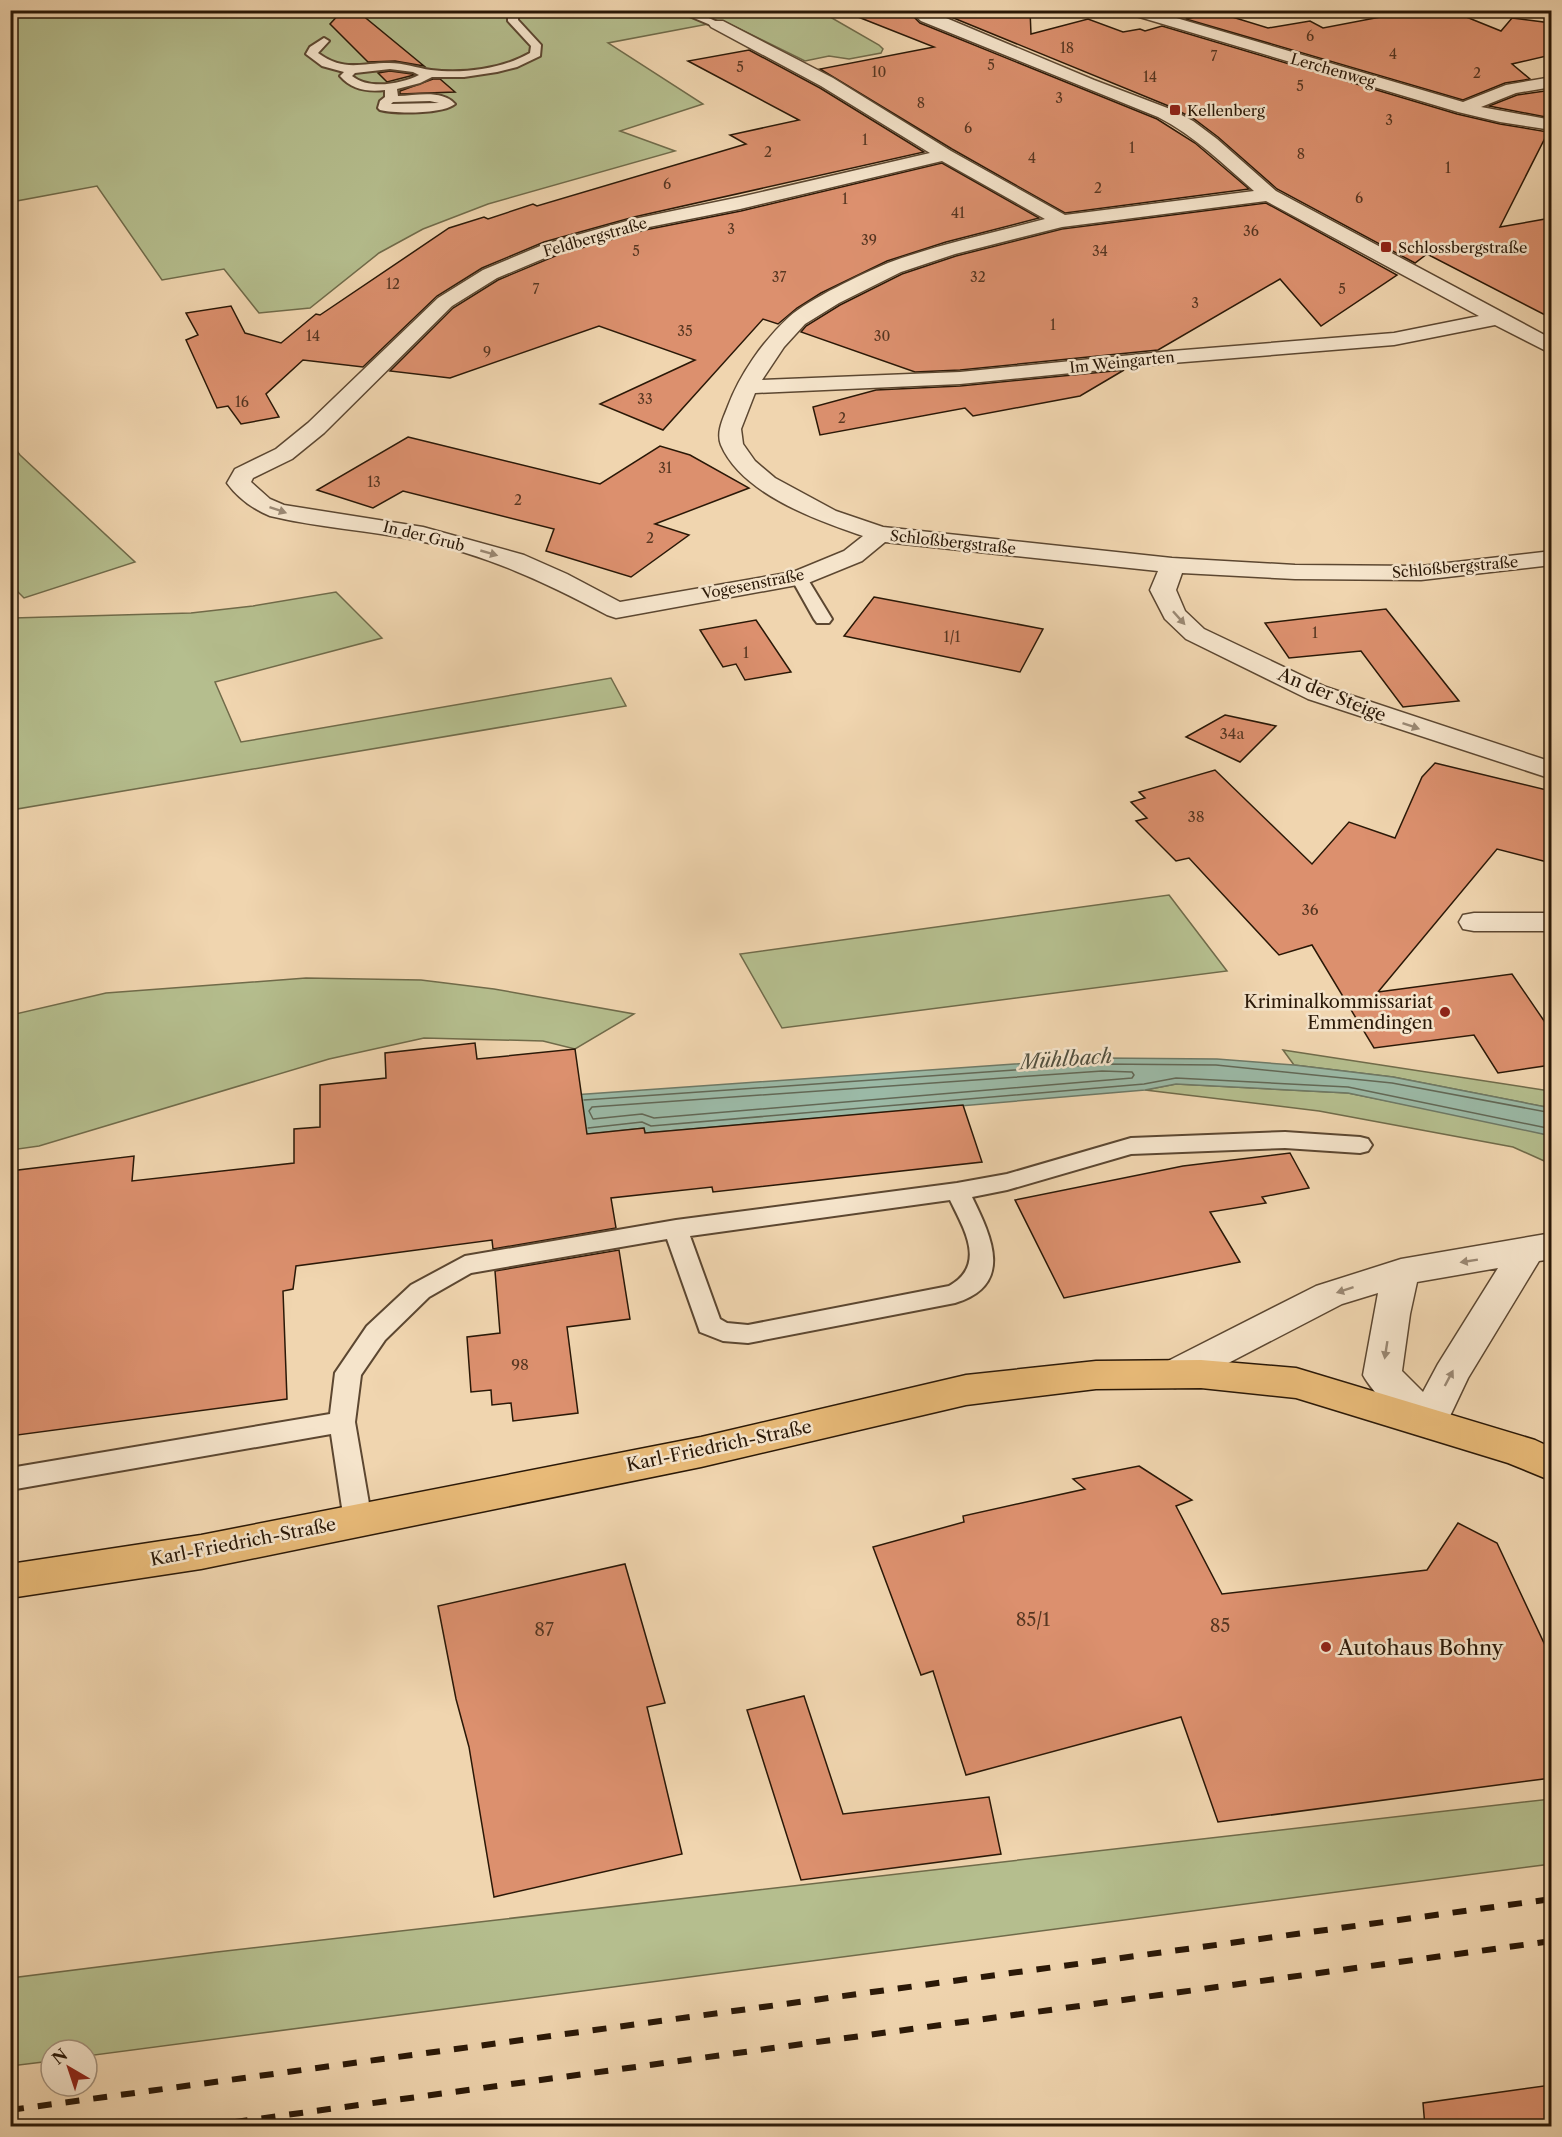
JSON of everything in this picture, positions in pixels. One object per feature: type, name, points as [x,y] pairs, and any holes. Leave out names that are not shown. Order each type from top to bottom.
[{"type":"main road","name":"Karl-Friedrich-Straße","points":[[10,1581],[201,1552],[358,1521],[701,1452],[966,1390],[1096,1375],[1201,1374],[1296,1383],[1521,1452],[1551,1466]]},
{"type":"street","points":[[916,10],[927,18],[964,34],[1179,121],[1211,142],[1269,195],[1551,348]]},
{"type":"street","name":"Lerchenweg","points":[[1131,10],[1464,108],[1544,124]]},
{"type":"street","points":[[717,24],[827,82],[945,155],[1062,221]]},
{"type":"street","points":[[1464,108],[1512,89],[1551,81]]},
{"type":"street","name":"Feldbergstraße","points":[[243,474],[284,454],[316,428],[445,302],[490,274],[552,248],[641,223],[740,203],[945,155]]},
{"type":"street","name":"Schloßbergstraße","points":[[1269,195],[1062,221],[948,250],[894,268],[832,299],[798,320],[776,343],[746,387],[730,429],[732,444],[746,466],[767,483],[828,516],[880,534],[1172,565],[1295,572],[1421,573],[1551,558]]},
{"type":"street","name":"Im Weingarten","points":[[746,387],[960,378],[1172,357],[1394,339],[1496,318]]},
{"type":"street","name":"In der Grub","points":[[243,474],[239,483],[262,504],[278,511],[423,534],[515,560],[558,579],[616,610]]},
{"type":"street","name":"Vogesenstraße","points":[[616,610],[799,578],[853,556],[880,534]]},
{"type":"street","name":"An der Steige","points":[[1172,565],[1163,590],[1174,614],[1195,634],[1317,693],[1551,771]]},
{"type":"street","points":[[1474,922],[1551,922]]},
{"type":"street","points":[[1175,1374],[1329,1295],[1401,1272],[1539,1249]]},
{"type":"street","points":[[1401,1272],[1391,1314],[1382,1375],[1428,1422],[1450,1374],[1539,1249]]},
{"type":"lane","points":[[324,41],[314,49],[312,54],[326,64],[352,70],[390,66],[434,75],[493,70],[527,61],[537,54],[536,45],[513,21],[513,14],[519,10]]},
{"type":"lane","points":[[680,10],[717,24]]},
{"type":"lane","points":[[352,70],[346,76],[354,83],[391,91],[423,79],[427,75],[423,72]]},
{"type":"lane","points":[[799,578],[823,619]]},
{"type":"lane","points":[[358,1521],[342,1422],[348,1373],[376,1332],[420,1291],[465,1265],[676,1229],[957,1191],[1007,1182],[1131,1146],[1285,1140],[1360,1145]]},
{"type":"lane","points":[[676,1229],[709,1325],[723,1332],[748,1334],[955,1294],[973,1282],[982,1269],[982,1247],[957,1191]]},
{"type":"lane","points":[[10,1479],[342,1422]]},
{"type":"green space","points":[[818,10],[879,45],[883,49],[881,53],[849,59],[829,56],[805,61],[724,21],[608,43],[703,104],[620,131],[675,151],[488,204],[423,229],[379,253],[310,308],[259,313],[224,269],[162,280],[97,186],[11,202],[11,11]]},
{"type":"green space","points":[[11,443],[20,455],[135,562],[24,598],[11,585]]},
{"type":"green space","points":[[336,592],[382,638],[215,682],[241,742],[611,678],[626,706],[11,810],[11,616],[13,618],[191,613],[253,606]]},
{"type":"green space","points":[[1169,895],[1227,971],[782,1028],[740,954]]},
{"type":"green space","points":[[306,978],[421,980],[494,989],[634,1014],[575,1049],[543,1041],[424,1038],[329,1059],[39,1146],[11,1150],[11,1015],[106,993]]},
{"type":"green space","points":[[1283,1050],[1551,1091],[1551,1108],[1393,1077],[1294,1065]]},
{"type":"green space","points":[[1176,1084],[1348,1093],[1528,1129],[1551,1136],[1551,1164],[1513,1147],[1319,1111],[1145,1090]]},
{"type":"green space","points":[[1551,1799],[1551,1864],[99,2054],[99,2038],[39,2038],[39,2062],[11,2066],[11,1978],[217,1952]]},
{"type":"water","points":[[1101,1058],[1217,1059],[1294,1065],[1393,1077],[1551,1108],[1552,1136],[1348,1093],[1176,1084],[1145,1090],[645,1133],[644,1128],[579,1135],[573,1095]]},
{"type":"building","points":[[343,10],[356,10],[424,66],[395,61],[368,62],[330,24]]},
{"type":"building","points":[[849,10],[907,10],[920,23],[1157,119],[1195,143],[1249,189],[1065,213],[952,149],[820,69],[934,47],[848,13]]},
{"type":"building","points":[[934,10],[1030,10],[1031,34],[1088,19],[1123,32],[1140,29],[1145,31],[1162,26],[1457,114],[1548,132],[1500,227],[1551,218],[1551,318],[1427,254],[1415,263],[1277,189],[1218,137],[1194,119],[1171,107]]},
{"type":"building","points":[[1417,10],[1449,10],[1501,31],[1512,18],[1551,23],[1551,55],[1512,64],[1530,79],[1505,83],[1463,100],[1186,19],[1216,12],[1268,28],[1310,21],[1323,28]]},
{"type":"building","points":[[749,50],[820,88],[924,152],[634,217],[544,242],[482,268],[437,296],[363,367],[303,360],[266,394],[279,417],[241,424],[228,406],[217,408],[186,340],[198,335],[186,313],[231,306],[245,333],[281,343],[316,314],[320,315],[449,228],[484,217],[488,219],[533,204],[537,206],[746,144],[730,135],[799,120],[688,61]]},
{"type":"building","points":[[390,71],[414,75],[387,82],[378,73]]},
{"type":"building","points":[[433,79],[440,79],[455,92],[400,94],[400,91]]},
{"type":"building","points":[[1545,91],[1551,96],[1551,118],[1489,106],[1517,95]]},
{"type":"building","points":[[942,163],[1039,218],[946,242],[887,261],[821,293],[797,308],[778,324],[763,319],[663,430],[600,404],[695,360],[599,326],[450,378],[390,371],[453,308],[498,280],[560,254],[645,230],[741,211]]},
{"type":"building","points":[[1266,203],[1397,275],[1321,326],[1280,279],[1158,350],[960,370],[915,372],[801,332],[806,326],[840,305],[902,274],[956,256],[1062,229]]},
{"type":"building","points":[[1124,370],[1080,396],[973,416],[965,408],[820,435],[813,407],[876,390],[960,386]]},
{"type":"building","points":[[408,437],[600,484],[660,446],[690,455],[749,488],[655,524],[689,535],[631,577],[546,551],[554,529],[403,491],[373,508],[317,490]]},
{"type":"building","points":[[874,597],[1043,629],[1020,672],[844,636]]},
{"type":"building","points":[[1386,609],[1459,701],[1403,707],[1361,651],[1289,658],[1265,623]]},
{"type":"building","points":[[756,620],[791,672],[745,680],[736,664],[723,667],[700,630]]},
{"type":"building","points":[[1225,715],[1276,726],[1240,762],[1186,737]]},
{"type":"building","points":[[1435,763],[1551,791],[1551,863],[1497,849],[1378,992],[1512,974],[1551,1031],[1551,1065],[1498,1073],[1474,1035],[1374,1048],[1312,945],[1279,955],[1189,858],[1176,861],[1136,821],[1147,818],[1131,802],[1145,798],[1139,792],[1215,770],[1312,864],[1349,822],[1395,838],[1422,777]]},
{"type":"building","points":[[475,1043],[477,1059],[575,1049],[587,1134],[644,1128],[645,1133],[963,1105],[982,1162],[713,1192],[712,1187],[611,1198],[616,1228],[493,1249],[492,1240],[296,1266],[293,1289],[283,1291],[287,1399],[10,1436],[10,1171],[134,1156],[132,1181],[294,1163],[294,1129],[320,1127],[320,1085],[386,1078],[385,1053]]},
{"type":"building","points":[[1290,1153],[1309,1188],[1262,1197],[1266,1203],[1210,1212],[1240,1262],[1064,1298],[1015,1200],[1183,1166]]},
{"type":"building","points":[[619,1250],[630,1319],[567,1327],[578,1413],[513,1421],[511,1403],[492,1405],[491,1390],[471,1392],[467,1337],[500,1333],[495,1271]]},
{"type":"building","points":[[1139,1466],[1192,1500],[1176,1506],[1222,1594],[1427,1570],[1458,1523],[1497,1543],[1551,1658],[1551,1778],[1218,1822],[1181,1717],[966,1775],[933,1671],[921,1675],[873,1547],[964,1522],[963,1516],[1085,1489],[1073,1479]]},
{"type":"building","points":[[625,1564],[665,1703],[647,1707],[682,1854],[494,1897],[469,1747],[456,1699],[438,1606]]},
{"type":"building","points":[[804,1696],[843,1814],[989,1797],[1001,1854],[801,1880],[747,1710]]},
{"type":"building","points":[[1551,2085],[1551,2127],[1425,2127],[1423,2103]]},
{"type":"railway","points":[[10,2110],[1552,1899]]},
{"type":"railway","points":[[206,2126],[1552,1941]]},
{"type":"place","name":"Kellenberg","points":[[1175,110]]},
{"type":"place","name":"Schlossbergstraße","points":[[1386,247]]},
{"type":"place","name":"Kriminalkommissariat Emmendingen","points":[[1445,1012]]},
{"type":"place","name":"Autohaus Bohny","points":[[1326,1647]]},
{"type":"water label","name":"Mühlbach","points":[[1066,1059]]}]
